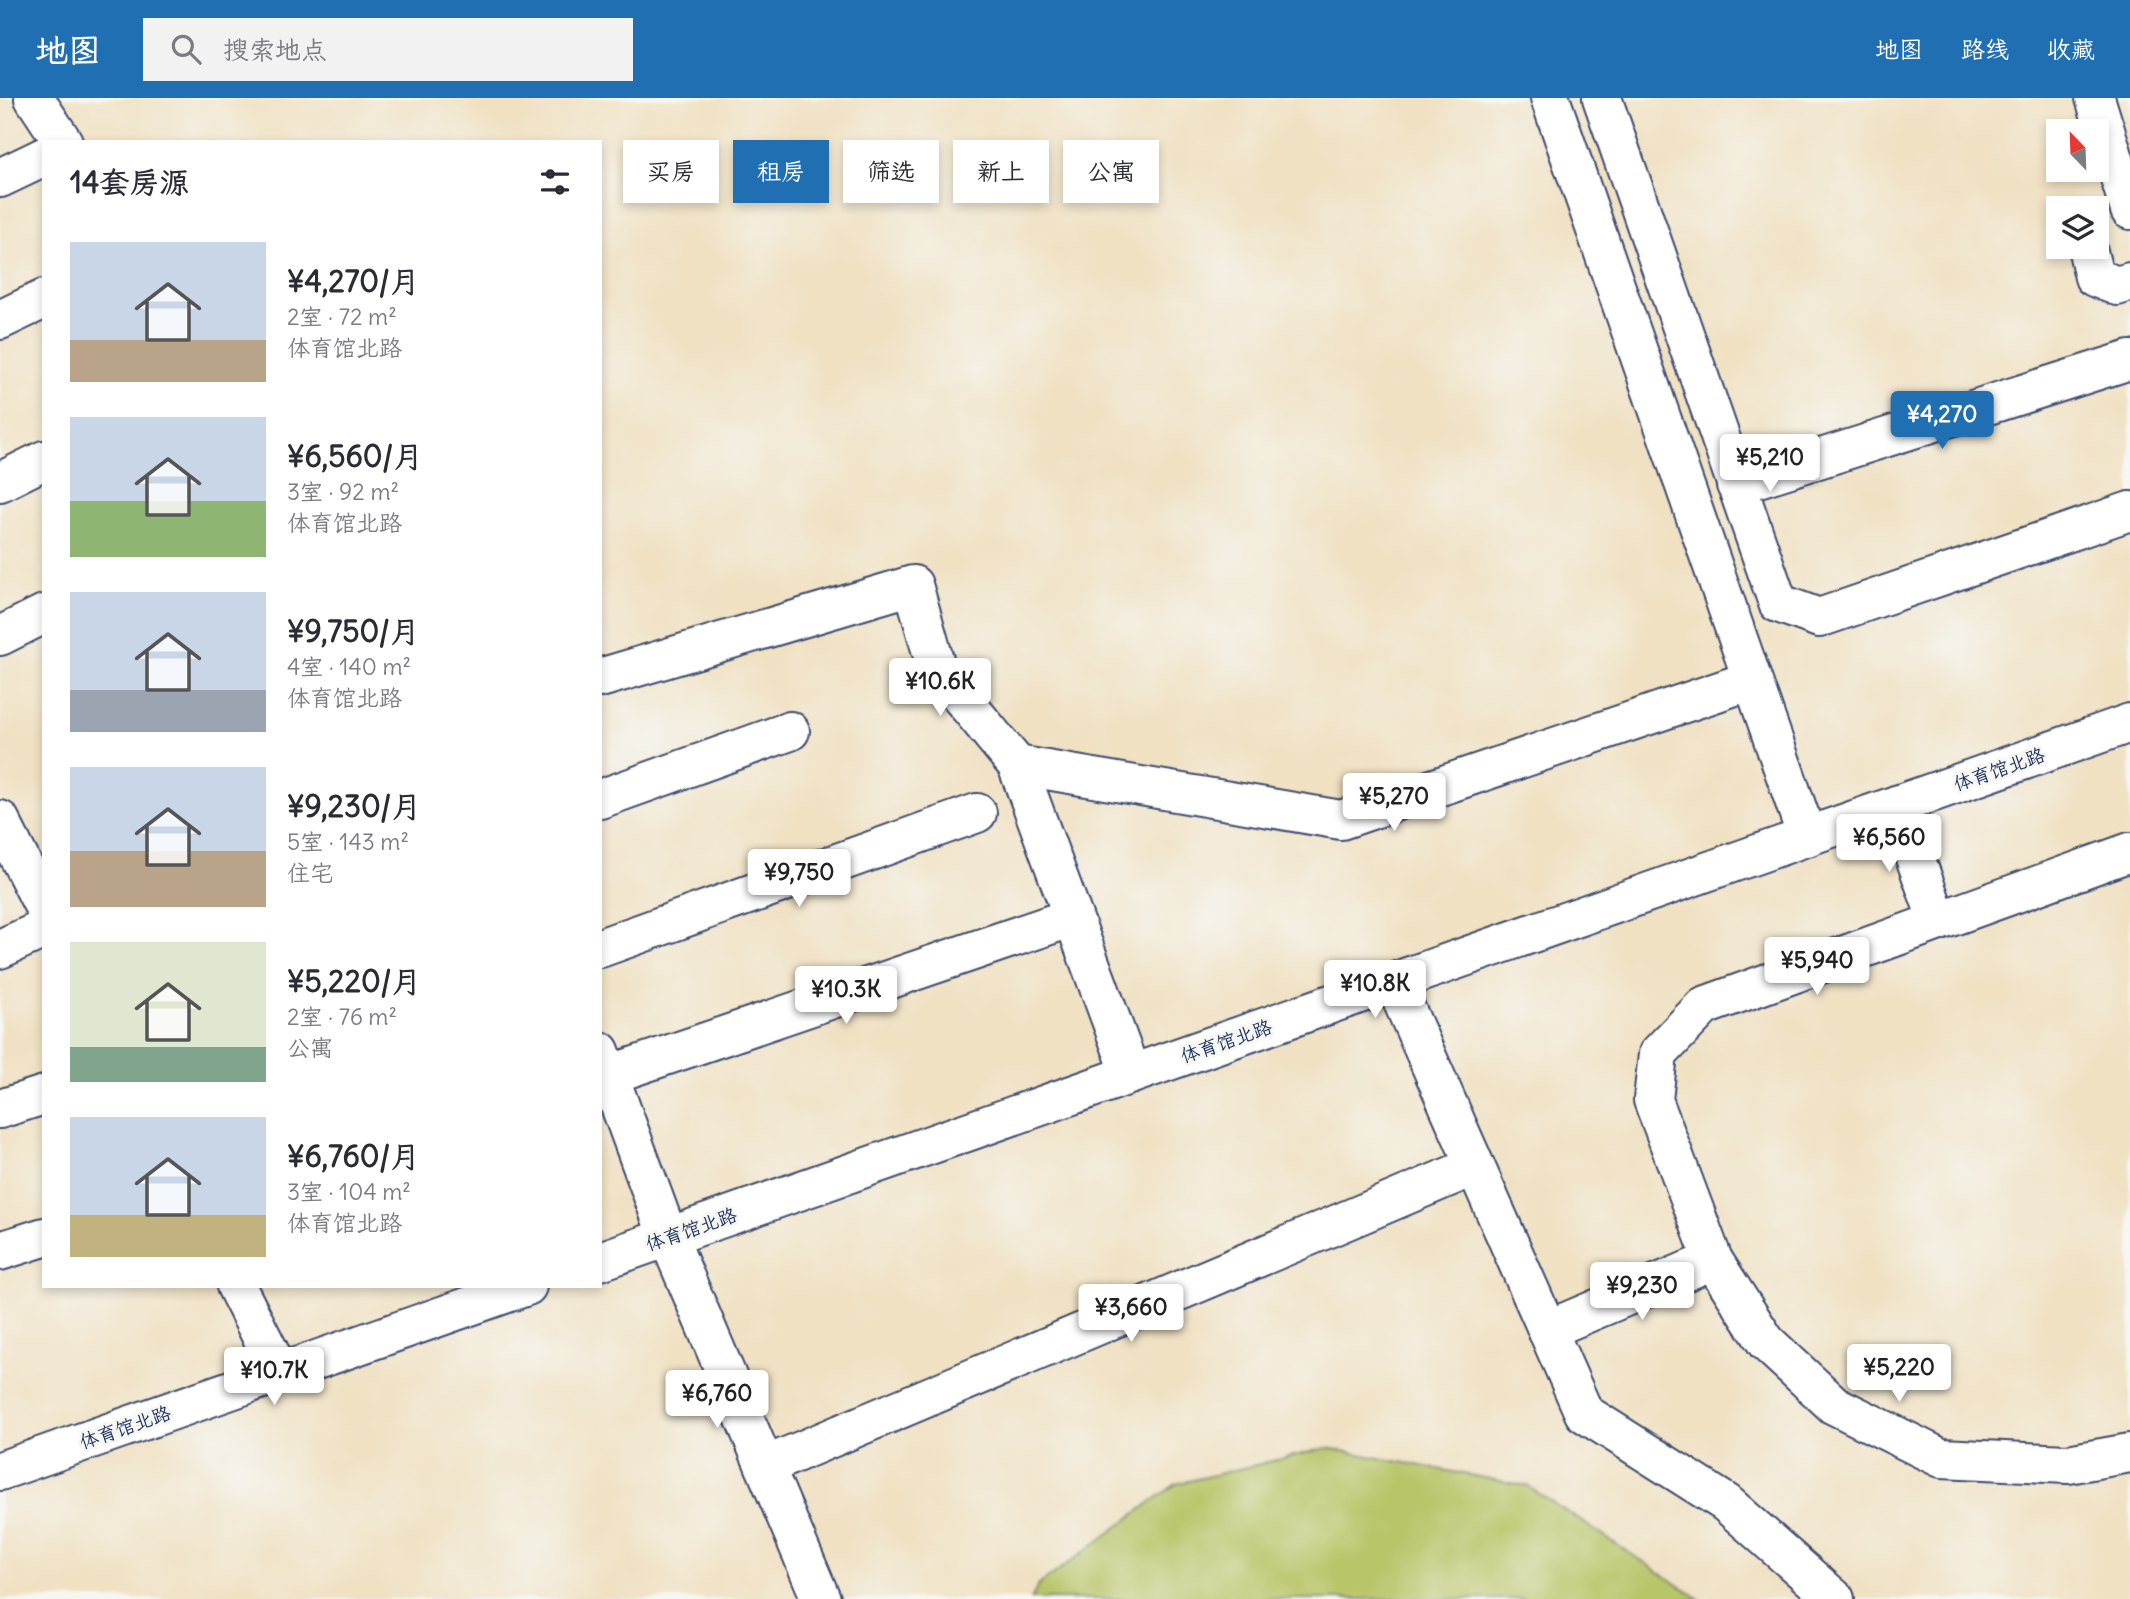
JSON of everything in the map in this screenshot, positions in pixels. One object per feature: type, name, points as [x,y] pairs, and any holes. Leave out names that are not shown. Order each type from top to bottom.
[{"type":"street","points":[[34,98],[61,140]]},
{"type":"street","points":[[1550,98],[1807,837]]},
{"type":"street","points":[[1602,98],[1778,603],[1819,618],[2130,512]]},
{"type":"street","points":[[2095,98],[2130,209]]},
{"type":"street","points":[[0,178],[42,158]]},
{"type":"street","points":[[2109,224],[2130,217]]},
{"type":"street","points":[[2090,259],[2094,277],[2117,286],[2130,282]]},
{"type":"street","points":[[0,320],[42,300]]},
{"type":"street","points":[[1736,485],[2130,360]]},
{"type":"street","points":[[0,482],[42,461]]},
{"type":"street","points":[[602,677],[913,585],[936,667],[1017,765],[1131,1074]]},
{"type":"street","points":[[0,636],[42,615]]},
{"type":"street","points":[[1017,765],[1341,820],[1752,680]]},
{"type":"street","name":"体育馆北路","points":[[602,1260],[2130,723]]},
{"type":"street","points":[[602,798],[790,731]]},
{"type":"street","points":[[1896,806],[1938,921]]},
{"type":"street","points":[[602,947],[977,813]]},
{"type":"street","points":[[0,821],[42,903]]},
{"type":"street","points":[[2130,852],[1704,1006],[1658,1055],[1653,1100],[1713,1260],[1766,1342],[1834,1405],[1941,1458],[2067,1464],[2130,1453]]},
{"type":"street","points":[[821,1599],[668,1237],[603,1068],[1073,917]]},
{"type":"street","points":[[0,949],[42,930]]},
{"type":"street","points":[[1394,982],[1584,1413],[1726,1503],[1835,1599]]},
{"type":"street","points":[[0,1110],[42,1096]]},
{"type":"street","points":[[765,1466],[1475,1167]]},
{"type":"street","points":[[0,1251],[42,1238]]},
{"type":"street","points":[[1547,1330],[1713,1260]]},
{"type":"street","points":[[237,1288],[280,1373]]},
{"type":"street","name":"体育馆北路","points":[[0,1471],[521,1288]]},
{"type":"green space","points":[[1327,1448],[1527,1486],[1700,1599],[1031,1599],[1039,1585],[1176,1484]]}]
